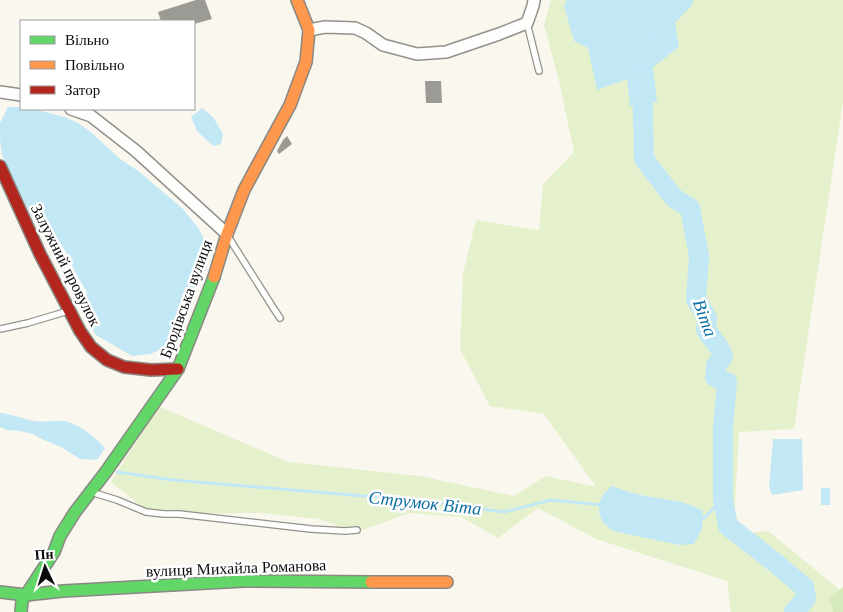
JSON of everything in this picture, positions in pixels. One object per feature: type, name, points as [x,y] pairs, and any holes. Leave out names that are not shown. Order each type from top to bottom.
[{"type":"street","name":"Бродівська вулиця","points":[[21,612],[22,601],[54,552],[60,536],[75,512],[105,473],[178,369],[212,282],[227,234],[244,190],[290,104],[306,62],[309,30],[296,0]]},
{"type":"street","points":[[309,30],[325,27],[355,28],[366,33],[383,46],[417,54],[446,52],[526,23],[534,0]]},
{"type":"street","points":[[0,92],[20,94]]},
{"type":"street","points":[[74,110],[91,116],[136,151],[227,234]]},
{"type":"street","name":"Залужний провулок","points":[[0,166],[41,255],[69,311],[89,345],[106,360],[130,369],[157,371],[178,369]]},
{"type":"street","name":"вулиця Михайла Романова","points":[[0,592],[26,595],[63,590],[244,581],[447,582]]},
{"type":"lane","points":[[526,23],[539,71]]},
{"type":"lane","points":[[227,234],[280,318]]},
{"type":"lane","points":[[0,329],[69,311]]},
{"type":"lane","points":[[89,492],[117,500],[146,512],[311,529],[357,530]]},
{"type":"green space","points":[[551,0],[843,0],[843,102],[794,429],[739,432],[734,524],[743,534],[768,531],[840,590],[829,598],[833,612],[731,612],[727,581],[596,539],[538,508],[498,538],[461,517],[409,513],[357,532],[318,519],[263,513],[151,514],[111,482],[158,406],[288,462],[420,476],[514,496],[546,476],[596,487],[544,414],[490,406],[460,349],[463,274],[476,220],[539,230],[543,184],[574,152],[559,81],[544,25]]},
{"type":"green space","points":[[843,587],[843,612],[833,612],[829,598]]},
{"type":"water","points":[[567,0],[671,0],[679,47],[653,67],[657,102],[630,106],[627,79],[597,90],[588,48],[574,41],[564,6]]},
{"type":"water","points":[[8,107],[20,107],[20,110],[37,110],[65,117],[78,123],[182,208],[199,229],[206,243],[207,267],[168,345],[151,354],[132,356],[96,335],[84,318],[87,292],[75,272],[69,257],[59,241],[44,231],[32,217],[2,155],[0,123]]},
{"type":"water","points":[[202,108],[213,117],[223,134],[221,144],[213,146],[197,131],[191,117]]},
{"type":"water","points":[[0,413],[38,422],[59,421],[74,424],[96,439],[105,448],[97,460],[80,459],[61,447],[33,434],[0,427]]},
{"type":"water","points":[[773,439],[802,439],[803,490],[772,495],[769,487]]},
{"type":"water","points":[[612,486],[637,494],[683,502],[703,511],[702,529],[694,544],[679,545],[613,531],[602,520],[599,509],[602,497]]},
{"type":"water","points":[[821,488],[830,488],[830,505],[821,505]]},
{"type":"building","points":[[196,0],[205,0],[212,19],[195,24],[195,20],[161,20],[158,12]]},
{"type":"building","points":[[425,81],[441,81],[442,103],[426,103]]},
{"type":"building","points":[[287,136],[292,144],[279,154],[277,151]]},
{"type":"waterway","name":"Віта","points":[[659,32],[663,21],[683,0]]},
{"type":"waterway","name":"Віта","points":[[642,77],[644,159],[674,198],[690,208],[699,256],[696,299],[707,318],[706,330],[720,349],[723,357],[716,365],[715,377],[727,382],[723,426],[723,499],[728,526],[804,587],[806,598],[794,612]]},
{"type":"waterway","name":"Струмок Віта","points":[[117,472],[173,480],[423,501],[504,512],[551,500],[603,505]]},
{"type":"waterway","name":"Струмок Віта","points":[[701,518],[703,519],[723,499]]},
{"type":"traffic: fast","points":[[21,612],[22,601],[54,552],[60,536],[75,512],[105,473],[178,369],[214,277]]},
{"type":"traffic: fast","points":[[0,592],[26,595],[63,591],[244,581],[371,582]]},
{"type":"traffic: slow","points":[[214,277],[227,234],[244,190],[290,105],[306,62],[309,30],[297,0]]},
{"type":"traffic: slow","points":[[371,582],[447,582]]},
{"type":"traffic: jam","points":[[0,166],[40,254],[80,331],[91,347],[107,360],[124,367],[151,370],[178,369]]}]
